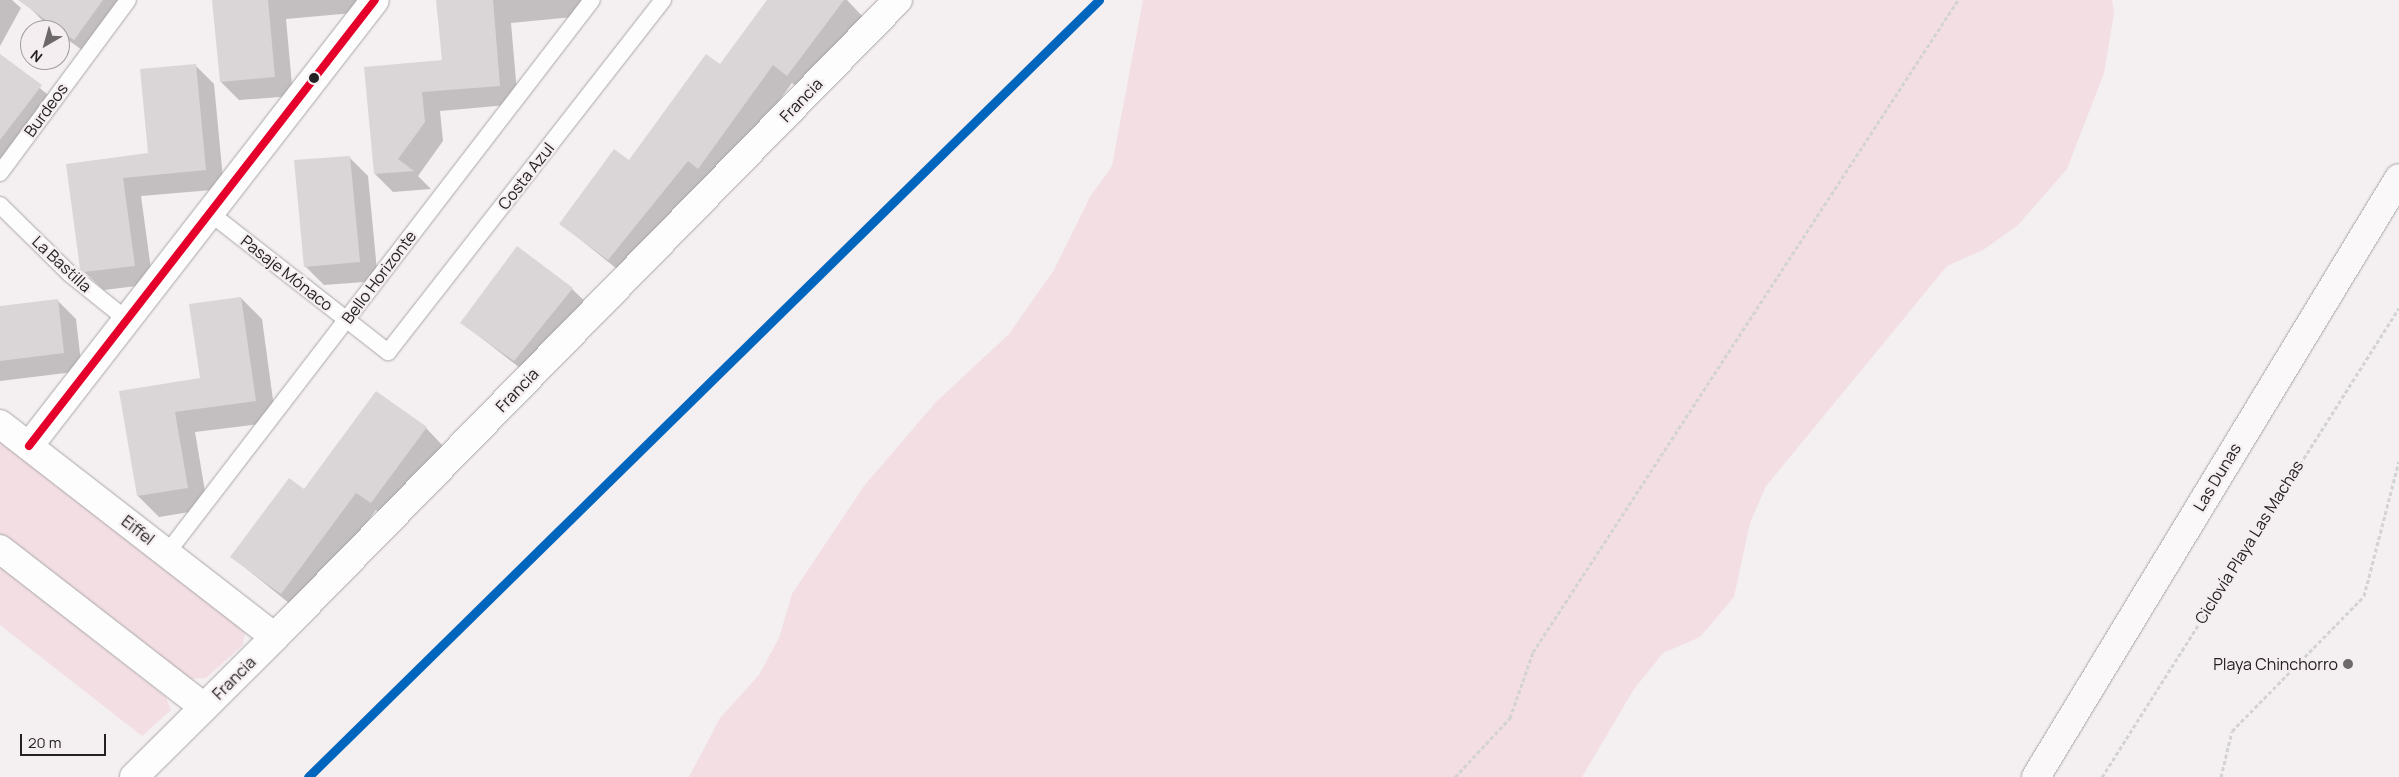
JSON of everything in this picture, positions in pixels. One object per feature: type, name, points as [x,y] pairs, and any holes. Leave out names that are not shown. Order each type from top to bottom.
[{"type":"main road","name":"Las Dunas","points":[[2036,777],[2399,178]]},
{"type":"street","points":[[29,446],[374,0]]},
{"type":"street","name":"Francia","points":[[134,777],[275,637],[898,0]]},
{"type":"street","name":"Eiffel","points":[[0,424],[275,637]]},
{"type":"street","points":[[0,549],[204,707]]},
{"type":"lane","name":"Burdeos","points":[[0,172],[128,0]]},
{"type":"lane","name":"Bello Horizonte","points":[[167,553],[592,0]]},
{"type":"lane","name":"Costa Azul","points":[[388,352],[663,0]]},
{"type":"lane","name":"La Bastilla","points":[[0,205],[70,274],[126,320]]},
{"type":"lane","name":"Pasaje Mónaco","points":[[210,213],[388,352]]},
{"type":"path","points":[[1455,777],[1510,718],[1533,652],[1958,0]]},
{"type":"path","name":"Ciclovía Playa Las Machas","points":[[2102,777],[2399,308]]},
{"type":"path","points":[[2221,777],[2232,731],[2364,596],[2399,461]]},
{"type":"shaded area","points":[[1143,0],[2112,0],[2114,13],[2104,73],[2067,169],[2018,225],[1983,250],[1947,266],[1766,486],[1750,523],[1734,597],[1700,637],[1663,653],[1634,689],[1582,777],[689,777],[720,718],[759,675],[779,638],[792,594],[864,486],[936,402],[1009,334],[1054,270],[1090,197],[1112,166]]},
{"type":"shaded area","points":[[0,435],[246,625],[243,645],[206,678],[187,679],[0,534]]},
{"type":"shaded area","points":[[0,566],[166,697],[171,710],[142,736],[0,625]]},
{"type":"building","points":[[18,0],[103,0],[74,40],[70,37],[70,20],[46,20]]},
{"type":"building","points":[[212,0],[268,0],[275,77],[220,82]]},
{"type":"building","points":[[436,0],[493,0],[500,86],[422,92],[425,122],[398,159],[414,171],[374,174],[364,67],[442,60]]},
{"type":"building","points":[[767,0],[844,0],[787,76],[773,65],[698,169],[688,161],[608,260],[559,224],[614,149],[629,160],[706,54],[720,64]]},
{"type":"building","points":[[0,54],[42,85],[0,140]]},
{"type":"building","points":[[196,64],[206,170],[123,178],[135,266],[84,272],[80,269],[66,164],[148,153],[140,69]]},
{"type":"building","points":[[350,156],[360,262],[304,267],[294,160]]},
{"type":"building","points":[[517,246],[573,288],[514,361],[460,323]]},
{"type":"building","points":[[241,297],[256,401],[175,412],[188,488],[137,496],[119,391],[200,378],[189,304]]},
{"type":"building","points":[[58,299],[64,353],[0,361],[0,306]]},
{"type":"building","points":[[376,391],[427,427],[371,503],[356,493],[281,594],[230,557],[289,478],[304,489]]},
{"type":"transit line","points":[[29,446],[375,0]]},
{"type":"transit line","points":[[308,777],[1099,0]]},
{"type":"place","name":"Playa Chinchorro","points":[[2348,664]]}]
